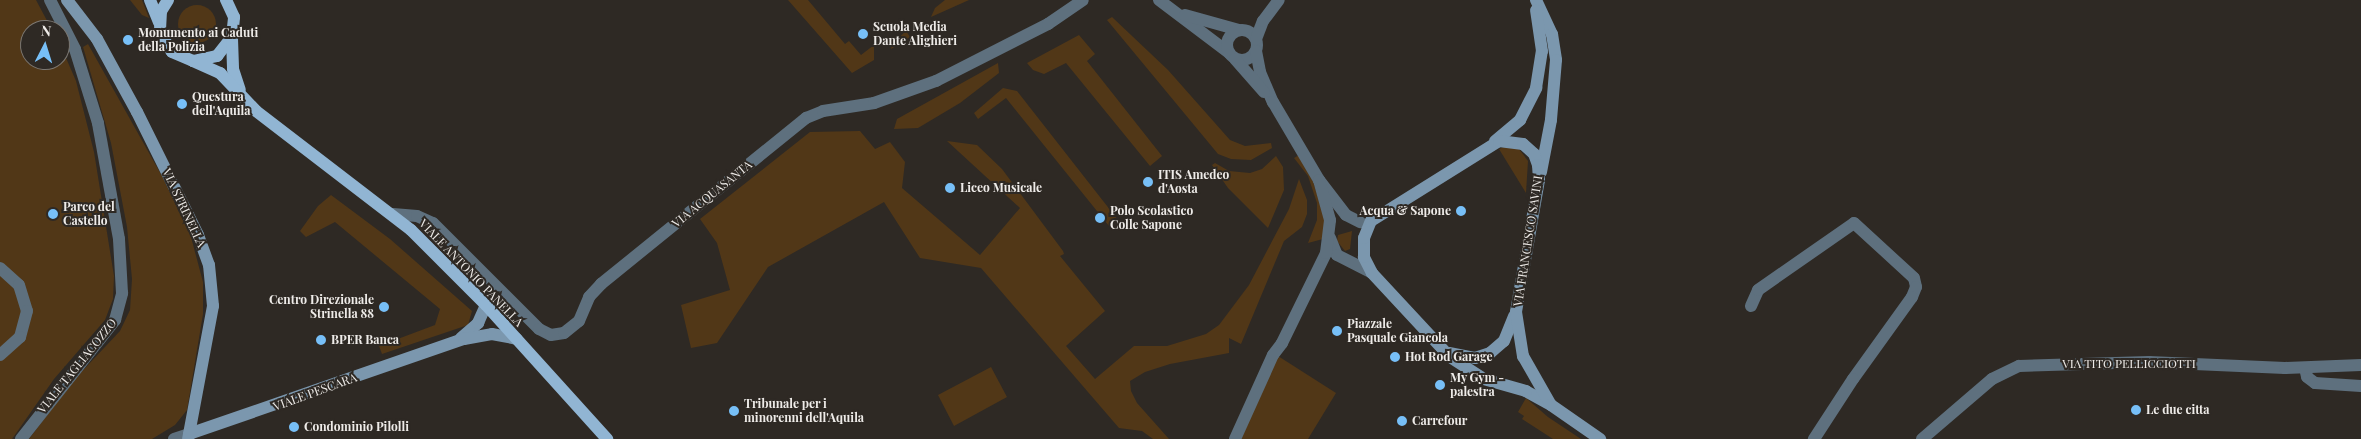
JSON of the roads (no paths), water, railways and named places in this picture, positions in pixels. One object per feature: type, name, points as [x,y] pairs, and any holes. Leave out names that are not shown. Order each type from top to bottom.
[{"type":"main road","points":[[150,0],[159,22]]},
{"type":"main road","points":[[159,22],[168,0]]},
{"type":"main road","name":"VIALE ANTONIO PANELLA","points":[[226,0],[234,17],[232,37],[236,79],[251,107]]},
{"type":"main road","name":"VIALE ANTONIO PANELLA","points":[[159,22],[160,34],[172,52],[220,73],[251,107],[393,214],[486,305],[607,439]]},
{"type":"main road","points":[[194,61],[217,56],[232,37]]},
{"type":"street","name":"VIALE TAGLIACOZZO","points":[[21,439],[115,320],[122,293],[119,239],[98,123],[75,49],[50,0]]},
{"type":"street","name":"VIA STRINELLA","points":[[66,0],[92,32],[137,112],[198,235],[209,266],[213,306],[189,437]]},
{"type":"street","name":"VIA ACQUASANTA","points":[[393,214],[417,216],[433,223],[537,328],[548,334],[560,334],[575,326],[589,297],[600,284],[806,118],[823,111],[870,105],[922,87],[1061,16],[1083,0]]},
{"type":"street","points":[[1061,16],[1095,0]]},
{"type":"street","points":[[1158,0],[1178,12],[1232,56],[1274,102]]},
{"type":"street","points":[[1232,56],[1228,37],[1264,18],[1279,0]]},
{"type":"street","points":[[1491,144],[1520,120],[1536,88],[1542,51],[1535,0]]},
{"type":"street","points":[[1535,0],[1552,34],[1556,60],[1551,120],[1539,180]]},
{"type":"street","points":[[1178,12],[1241,30],[1256,45],[1260,72],[1274,102],[1319,180],[1346,215],[1360,222]]},
{"type":"street","points":[[1232,56],[1247,59],[1256,45],[1264,18]]},
{"type":"street","name":"VIA FRANCESCO SAVINI","points":[[1330,236],[1339,225],[1360,222],[1379,215],[1491,144],[1507,140],[1526,146],[1537,160],[1539,180],[1517,307],[1517,329],[1523,356],[1551,405],[1600,439]]},
{"type":"street","points":[[1319,180],[1328,209],[1333,250],[1372,273]]},
{"type":"street","points":[[1379,215],[1368,226],[1363,243],[1364,260],[1372,273],[1441,349],[1484,379],[1526,391],[1551,405]]},
{"type":"street","points":[[1751,306],[1758,290],[1852,223],[1858,225],[1914,278],[1916,287],[1912,297],[1852,379],[1814,439]]},
{"type":"street","points":[[1235,439],[1273,355],[1282,343],[1321,267],[1330,236]]},
{"type":"street","points":[[1321,267],[1333,261],[1350,261]]},
{"type":"street","points":[[0,268],[19,285],[27,311],[20,337],[0,355]]},
{"type":"street","name":"VIALE PESCARA","points":[[454,342],[478,323],[486,305]]},
{"type":"street","points":[[1441,349],[1464,357],[1490,353],[1504,341],[1517,307]]},
{"type":"street","name":"VIALE PESCARA","points":[[174,439],[189,437],[454,342],[487,334],[517,339]]},
{"type":"street","name":"VIA TITO PELLICCIOTTI","points":[[1922,439],[1980,388],[2019,366],[2149,362],[2305,368],[2361,365]]},
{"type":"street","points":[[2305,368],[2306,376],[2311,382],[2361,386]]},
{"type":"place","name":"Scuola Media Dante Alighieri","points":[[863,34]]},
{"type":"place","name":"Monumento ai Caduti della Polizia","points":[[128,40]]},
{"type":"place","name":"Questura dell'Aquila","points":[[182,104]]},
{"type":"place","name":"ITIS Amedeo d'Aosta","points":[[1148,182]]},
{"type":"place","name":"Liceo Musicale","points":[[950,188]]},
{"type":"place","name":"Acqua & Sapone","points":[[1461,211]]},
{"type":"place","name":"Parco del Castello","points":[[53,214]]},
{"type":"place","name":"Polo Scolastico Colle Sapone","points":[[1100,218]]},
{"type":"place","name":"Centro Direzionale Strinella 88","points":[[384,307]]},
{"type":"place","name":"Piazzale Pasquale Giancola","points":[[1337,331]]},
{"type":"place","name":"BPER Banca","points":[[321,340]]},
{"type":"place","name":"Hot Rod Garage","points":[[1395,357]]},
{"type":"place","name":"My Gym - palestra","points":[[1440,385]]},
{"type":"place","name":"Le due citta","points":[[2136,410]]},
{"type":"place","name":"Tribunale per i minorenni dell'Aquila","points":[[734,411]]},
{"type":"place","name":"Carrefour","points":[[1402,421]]},
{"type":"place","name":"Condominio Pilolli","points":[[294,427]]}]
